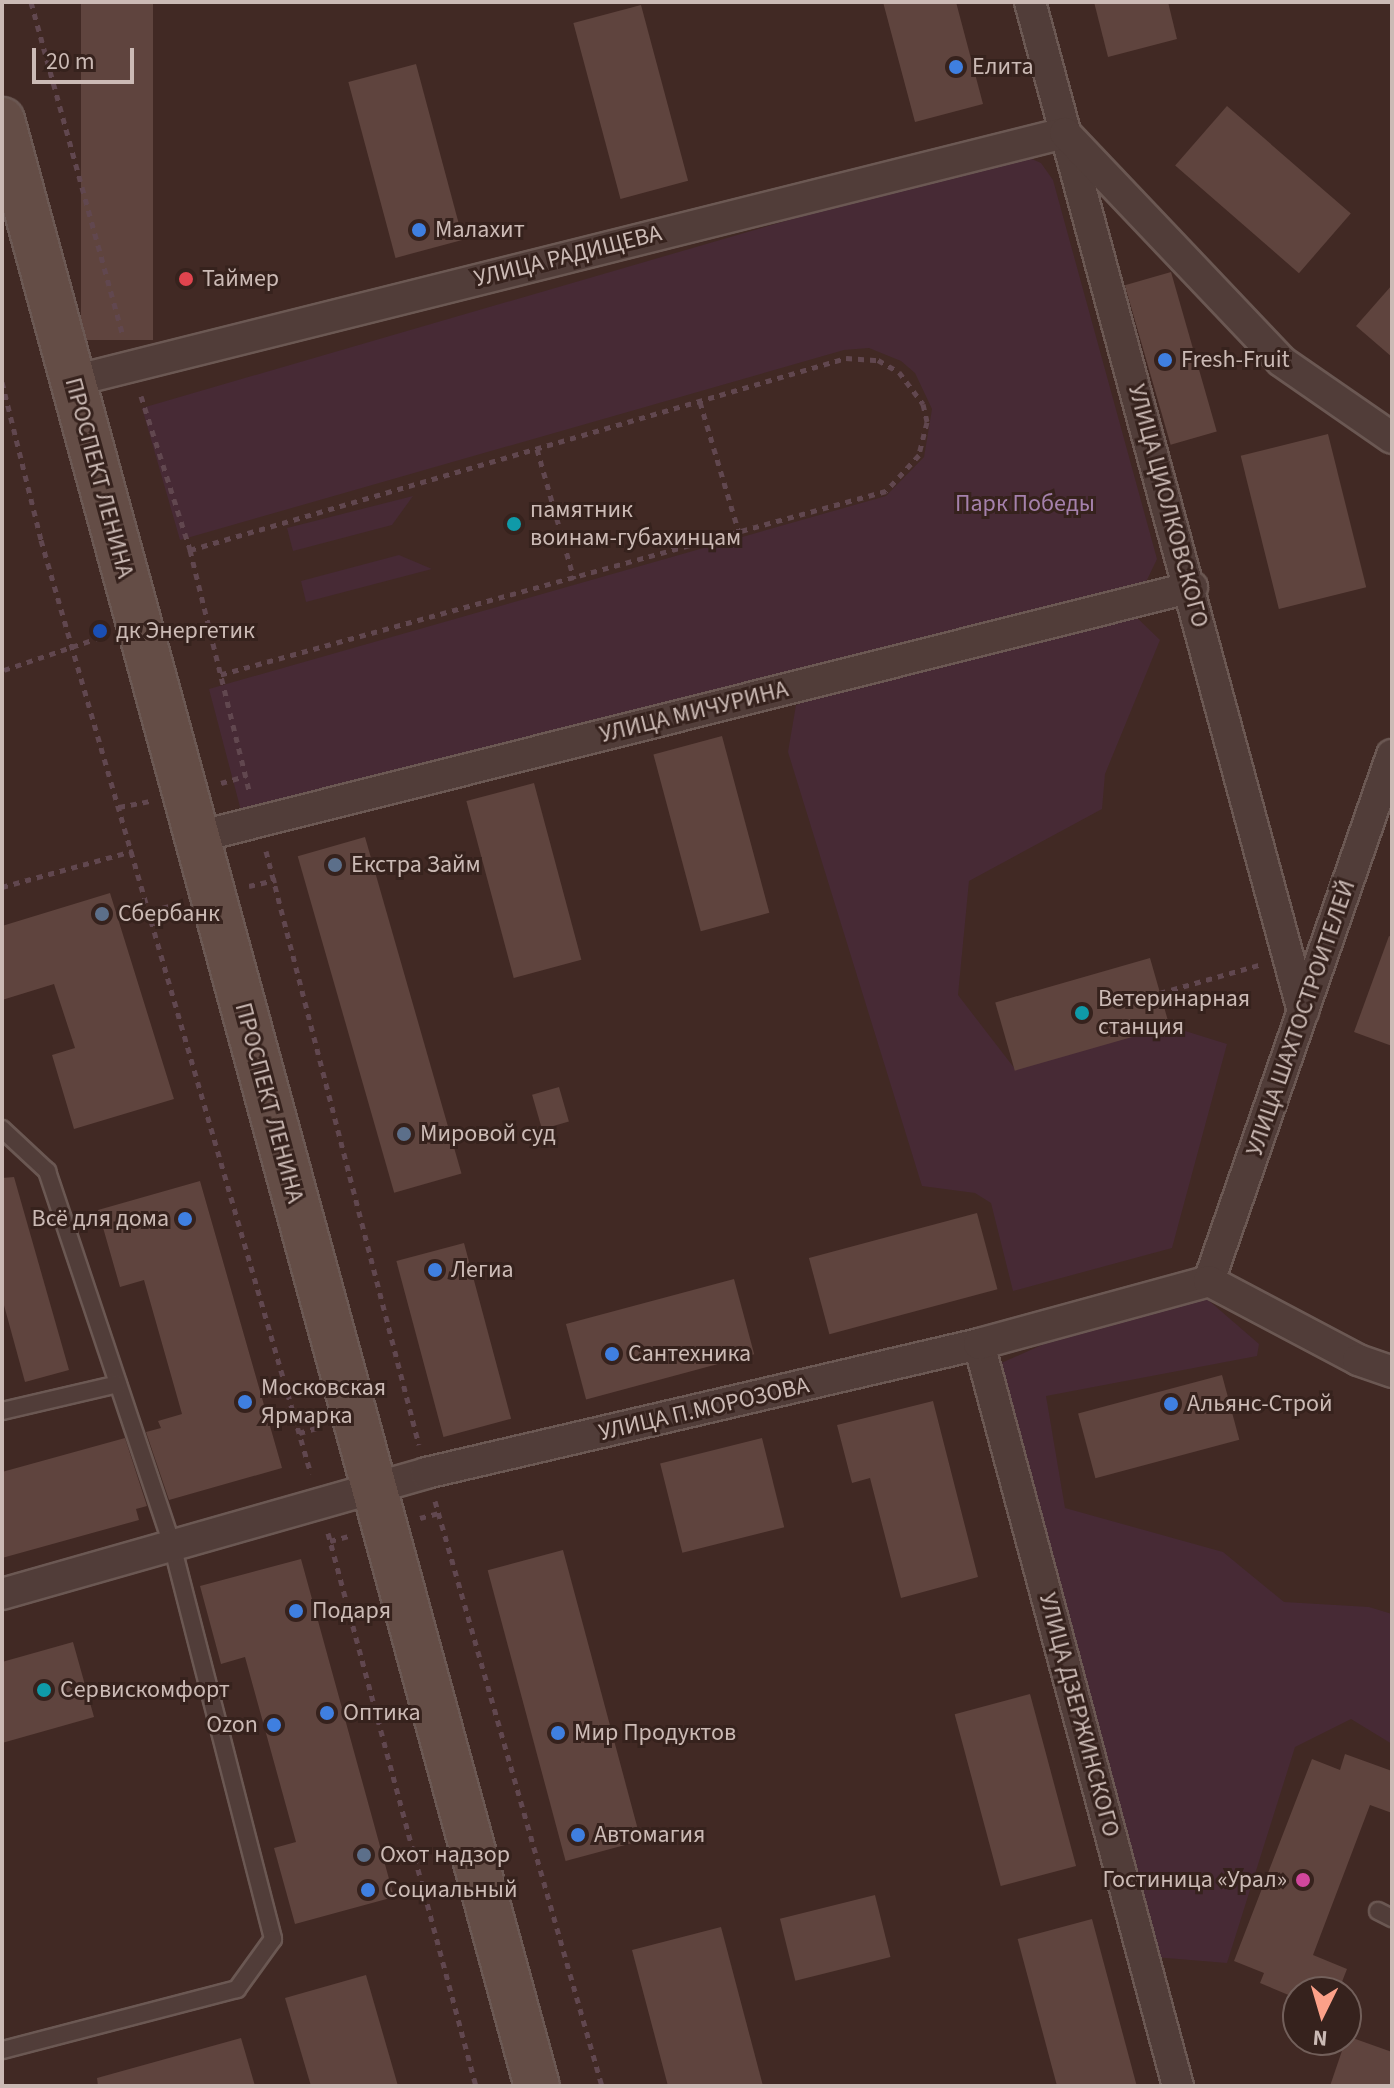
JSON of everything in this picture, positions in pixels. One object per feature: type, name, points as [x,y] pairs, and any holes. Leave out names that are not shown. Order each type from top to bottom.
[{"type":"main road","name":"ПРОСПЕКТ ЛЕНИНА","points":[[2,120],[537,2086]]},
{"type":"street","name":"УЛИЦА ЦИОЛКОВСКОГО","points":[[1030,2],[1192,587],[1303,1012]]},
{"type":"street","name":"УЛИЦА РАДИЩЕВА","points":[[73,381],[131,364],[1065,133]]},
{"type":"street","points":[[1065,133],[1151,229],[1281,361],[1392,438]]},
{"type":"street","name":"УЛИЦА МИЧУРИНА","points":[[197,837],[1192,587]]},
{"type":"street","name":"УЛИЦА ШАХТОСТРОИТЕЛЕЙ","points":[[1209,1281],[1392,755]]},
{"type":"street","points":[[1209,1281],[1358,1360],[1392,1372]]},
{"type":"street","name":"УЛИЦА П.МОРОЗОВА","points":[[2,1594],[426,1473],[979,1344],[1209,1281]]},
{"type":"street","name":"УЛИЦА ДЗЕРЖИНСКОГО","points":[[979,1344],[1178,2086]]},
{"type":"lane","points":[[2,1128],[47,1171],[172,1545],[273,1939],[237,1989],[2,2050]]},
{"type":"lane","points":[[2,1411],[118,1384]]},
{"type":"path","points":[[31,2],[131,364],[190,550],[256,821],[426,1473],[602,2086]]},
{"type":"path","points":[[190,550],[846,358],[878,360],[899,372],[923,404],[927,422],[919,455],[886,491],[219,675]]},
{"type":"path","points":[[2,382],[41,540],[75,646],[320,1503],[476,2086]]},
{"type":"path","points":[[700,402],[739,533]]},
{"type":"path","points":[[537,449],[574,579]]},
{"type":"path","points":[[4,670],[139,624]]},
{"type":"path","points":[[2,887],[133,851]]},
{"type":"path","points":[[1160,993],[1288,957]]},
{"type":"green space","name":"Парк Победы","points":[[1025,156],[1041,163],[1053,180],[1157,559],[1146,582],[1133,591],[245,826],[209,689],[886,496],[924,457],[932,409],[915,373],[901,361],[869,348],[844,350],[180,540],[142,408],[992,161]]},
{"type":"green space","points":[[413,496],[392,525],[293,551],[287,528]]},
{"type":"green space","points":[[399,555],[432,569],[306,602],[301,581]]},
{"type":"green space","points":[[1128,609],[1160,640],[1105,774],[1102,809],[969,881],[958,995],[1015,1069],[1169,1026],[1227,1044],[1172,1248],[1013,1291],[991,1203],[975,1193],[922,1186],[788,752],[796,705],[886,672]]},
{"type":"green space","points":[[1207,1299],[1259,1344],[1257,1356],[1046,1396],[1065,1508],[1223,1552],[1284,1602],[1369,1607],[1392,1614],[1392,1744],[1351,1719],[1295,1747],[1227,1963],[1154,1957],[999,1364],[1044,1344]]},
{"type":"building","points":[[81,2],[153,2],[153,340],[81,340]]},
{"type":"building","points":[[883,2],[956,2],[983,104],[915,122]]},
{"type":"building","points":[[1094,2],[1168,2],[1177,39],[1108,57]]},
{"type":"building","points":[[641,5],[688,181],[620,199],[573,23]]},
{"type":"building","points":[[416,64],[463,240],[395,258],[348,82]]},
{"type":"building","points":[[1227,106],[1351,214],[1299,273],[1175,166]]},
{"type":"building","name":"Fresh-Fruit","points":[[1171,272],[1217,432],[1171,445],[1125,285]]},
{"type":"building","points":[[1392,285],[1392,357],[1356,326]]},
{"type":"building","points":[[1328,434],[1366,587],[1279,609],[1241,456]]},
{"type":"building","points":[[722,736],[769,913],[701,931],[653,754]]},
{"type":"building","points":[[534,783],[581,960],[514,978],[466,801]]},
{"type":"building","points":[[365,837],[461,1173],[394,1193],[298,856]]},
{"type":"building","points":[[110,893],[174,1099],[74,1129],[52,1055],[75,1048],[54,984],[2,1000],[2,926]]},
{"type":"building","points":[[1389,936],[1392,937],[1392,1046],[1354,1032]]},
{"type":"building","name":"Ветеринарная станция","points":[[1150,958],[1170,1026],[1015,1071],[995,1002]]},
{"type":"building","points":[[559,1087],[569,1122],[542,1129],[532,1095]]},
{"type":"building","points":[[14,1177],[69,1370],[25,1382],[2,1298],[2,1178]]},
{"type":"building","points":[[200,1181],[282,1468],[169,1500],[146,1432],[161,1428],[158,1421],[182,1414],[144,1280],[120,1287],[98,1210]]},
{"type":"building","points":[[977,1213],[997,1289],[829,1334],[809,1258]]},
{"type":"building","points":[[464,1243],[511,1419],[443,1437],[396,1261]]},
{"type":"building","points":[[734,1279],[754,1354],[586,1399],[566,1324]]},
{"type":"building","points":[[1222,1375],[1239,1440],[1095,1478],[1078,1414]]},
{"type":"building","points":[[933,1401],[978,1577],[901,1598],[870,1478],[852,1483],[837,1425]]},
{"type":"building","points":[[125,1438],[147,1506],[136,1509],[139,1520],[2,1558],[2,1472]]},
{"type":"building","points":[[762,1438],[784,1527],[682,1553],[660,1463]]},
{"type":"building","points":[[563,1550],[641,1841],[566,1861],[488,1570]]},
{"type":"building","points":[[301,1559],[394,1897],[295,1924],[274,1848],[296,1842],[245,1657],[221,1664],[200,1586]]},
{"type":"building","name":"Сервискомфорт","points":[[73,1642],[94,1717],[2,1743],[2,1662]]},
{"type":"building","points":[[1030,1694],[1076,1866],[1001,1886],[955,1714]]},
{"type":"building","name":"Гостиница «Урал»","points":[[1345,1754],[1392,1771],[1392,1813],[1370,1805],[1313,1955],[1347,1969],[1344,1976],[1282,1976],[1282,1992],[1260,1983],[1264,1973],[1234,1961],[1312,1759],[1340,1770]]},
{"type":"building","points":[[875,1895],[890,1957],[795,1981],[780,1919]]},
{"type":"building","points":[[1092,1919],[1137,2086],[1057,2086],[1018,1939]]},
{"type":"building","points":[[721,1927],[763,2086],[668,2086],[632,1950]]},
{"type":"building","points":[[366,1975],[398,2086],[311,2086],[285,1998]]},
{"type":"building","points":[[241,2038],[255,2086],[98,2086],[97,2078]]},
{"type":"building","points":[[1362,2041],[1392,2052],[1392,2086],[1330,2086],[1340,2056],[1362,2056]]},
{"type":"place","name":"Елита","points":[[956,67]]},
{"type":"place","name":"Малахит","points":[[419,230]]},
{"type":"place","name":"Таймер","points":[[186,279]]},
{"type":"place","name":"Fresh-Fruit","points":[[1165,360]]},
{"type":"place","name":"памятник воинам-губахинцам","points":[[514,524]]},
{"type":"place","name":"дк Энергетик","points":[[100,631]]},
{"type":"place","name":"Екстра Займ","points":[[335,865]]},
{"type":"place","name":"Сбербанк","points":[[102,914]]},
{"type":"place","name":"Ветеринарная станция","points":[[1082,1013]]},
{"type":"place","name":"Мировой суд","points":[[404,1134]]},
{"type":"place","name":"Всё для дома","points":[[185,1219]]},
{"type":"place","name":"Легиа","points":[[435,1270]]},
{"type":"place","name":"Сантехника","points":[[612,1354]]},
{"type":"place","name":"Московская Ярмарка","points":[[245,1402]]},
{"type":"place","name":"Альянс-Строй","points":[[1171,1404]]},
{"type":"place","name":"Подаря","points":[[296,1611]]},
{"type":"place","name":"Сервискомфорт","points":[[44,1690]]},
{"type":"place","name":"Оптика","points":[[327,1713]]},
{"type":"place","name":"Ozon","points":[[274,1725]]},
{"type":"place","name":"Мир Продуктов","points":[[558,1733]]},
{"type":"place","name":"Автомагия","points":[[578,1835]]},
{"type":"place","name":"Охот надзор","points":[[364,1855]]},
{"type":"place","name":"Гостиница «Урал»","points":[[1303,1880]]},
{"type":"place","name":"Социальный","points":[[368,1890]]}]
